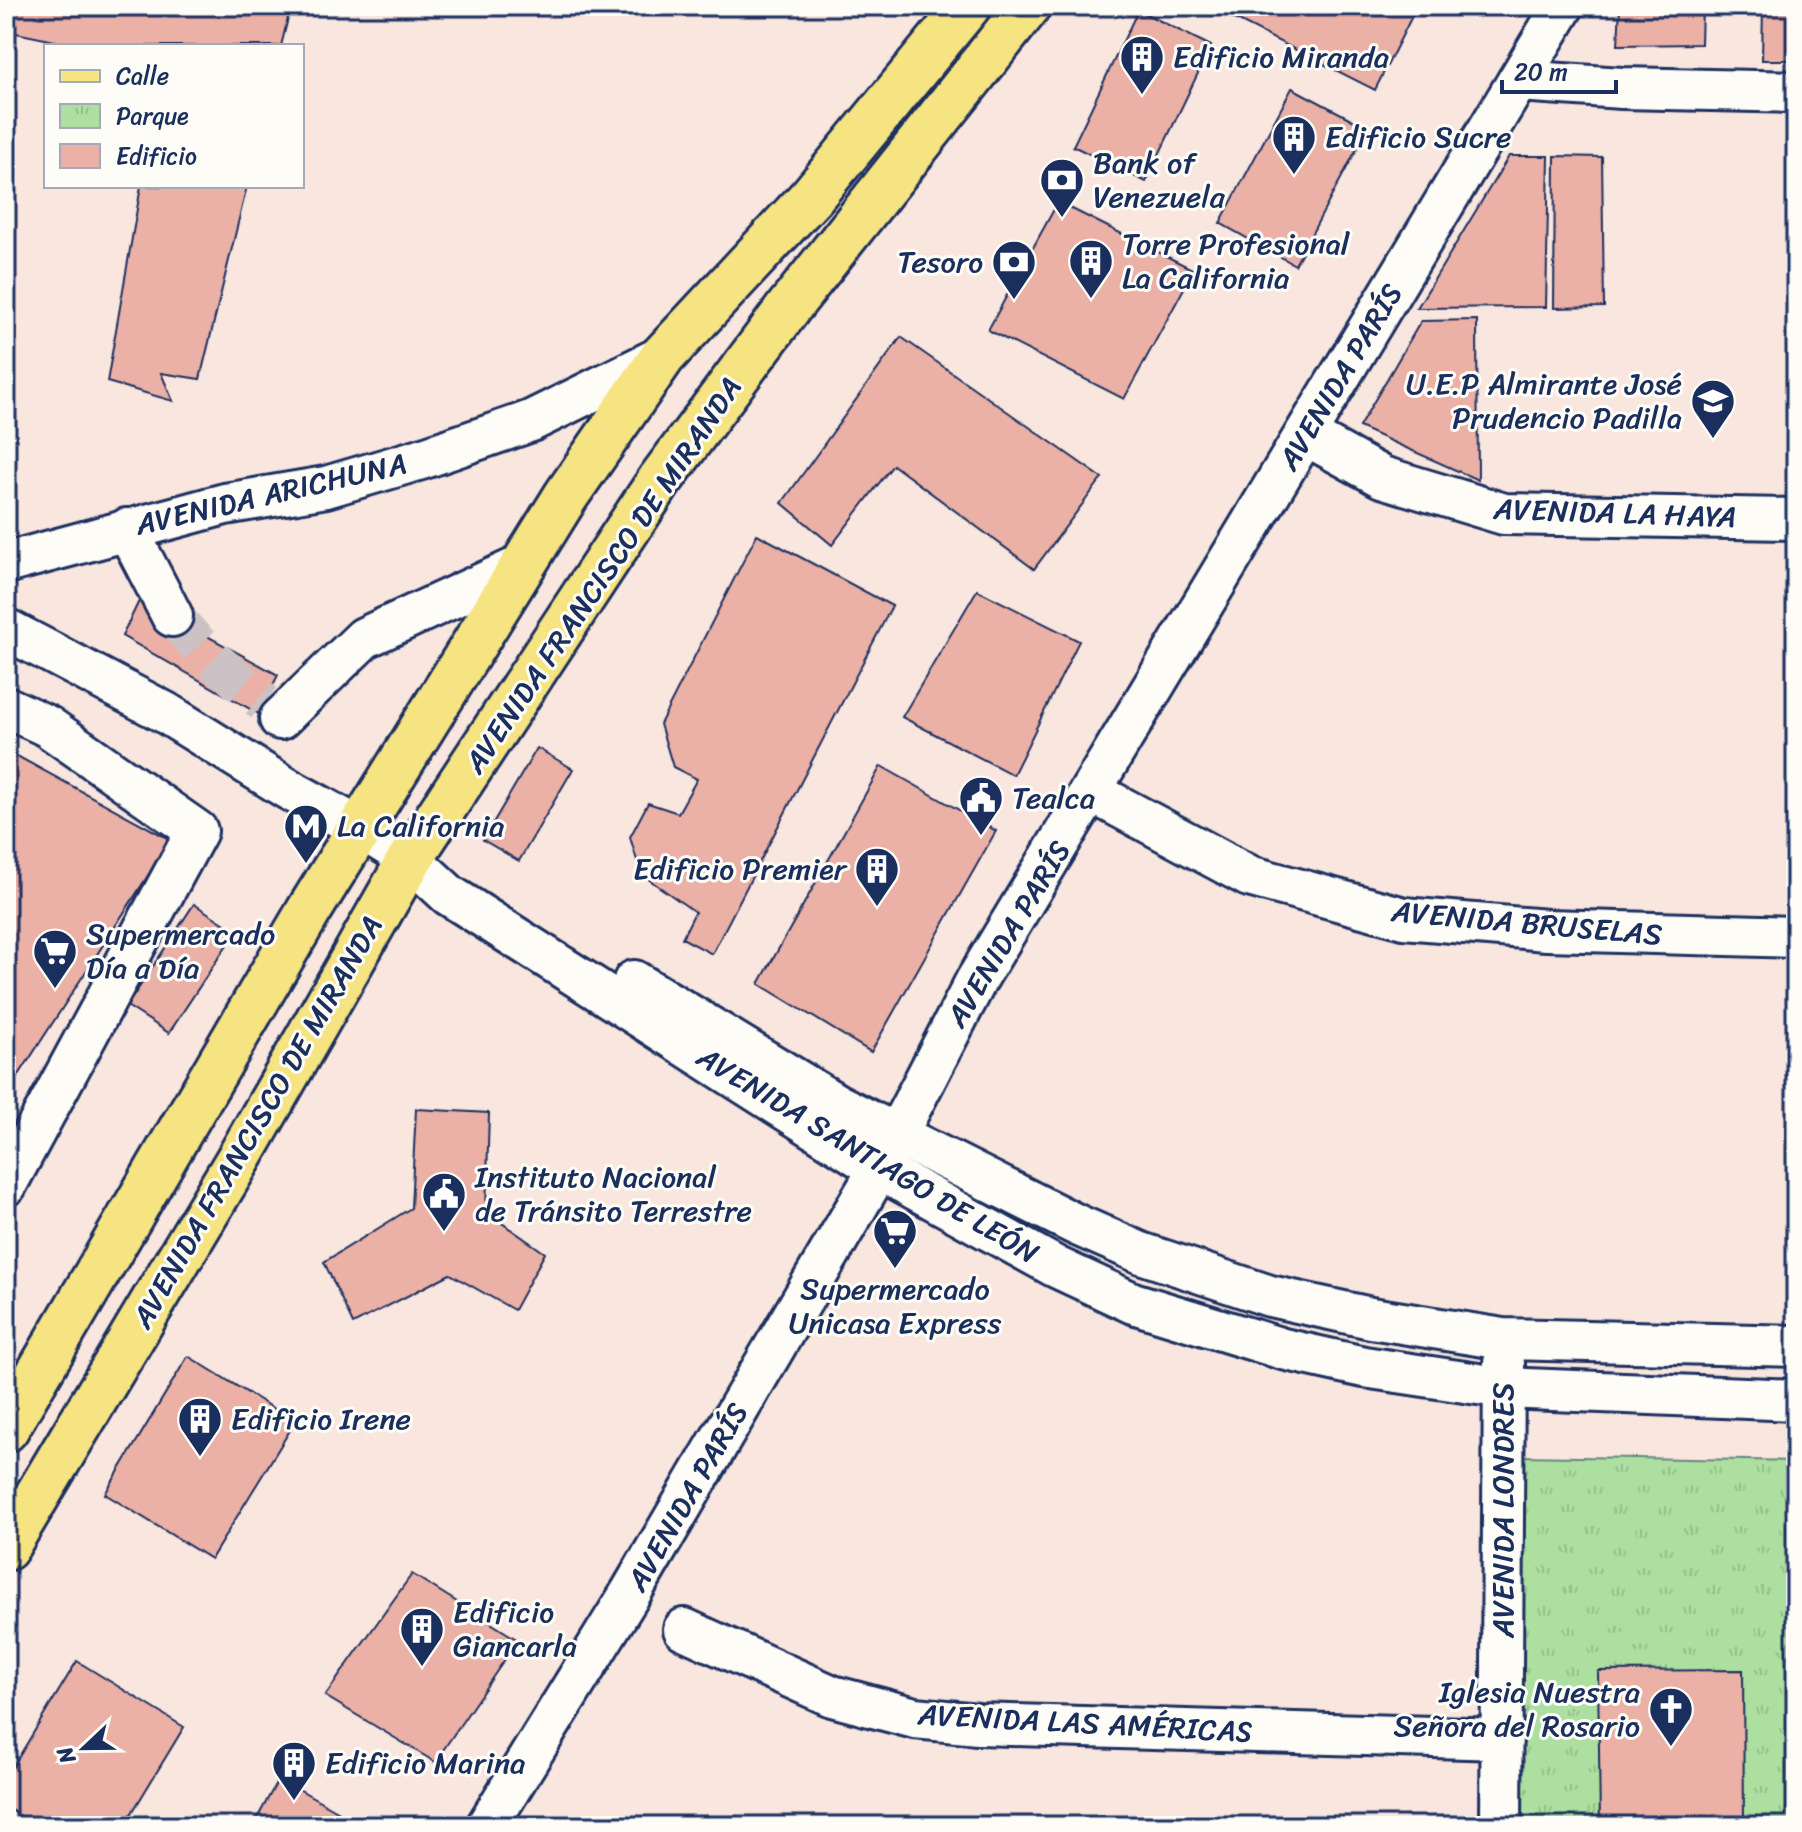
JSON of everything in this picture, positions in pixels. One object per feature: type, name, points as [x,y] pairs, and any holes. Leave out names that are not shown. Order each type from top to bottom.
[{"type":"main road","name":"AVENIDA FRANCISCO DE MIRANDA","points":[[6,1429],[360,828],[521,566],[663,356],[812,196],[968,6]]},
{"type":"main road","name":"AVENIDA FRANCISCO DE MIRANDA","points":[[6,1548],[241,1155],[410,859],[660,480],[789,307],[1028,6]]},
{"type":"street","name":"AVENIDA PARÍS","points":[[487,1826],[630,1594],[879,1169],[976,981],[1563,6]]},
{"type":"street","points":[[1518,81],[1622,88],[1796,92]]},
{"type":"street","name":"AVENIDA ARICHUNA","points":[[6,563],[225,504],[326,487],[421,459],[531,421],[663,356]]},
{"type":"street","name":"AVENIDA LA HAYA","points":[[1306,435],[1382,477],[1504,514],[1796,519]]},
{"type":"street","points":[[127,529],[172,616]]},
{"type":"street","points":[[288,789],[272,711],[364,638],[521,566]]},
{"type":"street","name":"AVENIDA SANTIAGO DE LEÓN","points":[[6,629],[166,713],[288,789],[360,828],[410,859],[449,895],[879,1169],[1056,1267],[1133,1303],[1283,1349],[1364,1367],[1505,1388],[1796,1400]]},
{"type":"street","points":[[6,707],[47,726],[197,831],[6,1185]]},
{"type":"street","name":"AVENIDA BRUSELAS","points":[[1092,792],[1249,876],[1404,918],[1547,930],[1796,937]]},
{"type":"street","name":"AVENIDA SANTIAGO DE LEÓN","points":[[410,859],[462,877],[836,1104],[1077,1225],[1193,1271],[1270,1296],[1371,1318],[1503,1339],[1796,1346]]},
{"type":"street","name":"AVENIDA LONDRES","points":[[1501,1826],[1503,1339]]},
{"type":"street","name":"AVENIDA LAS AMÉRICAS","points":[[684,1629],[832,1696],[915,1718],[978,1724],[1502,1739]]},
{"type":"green space","points":[[1521,1456],[1796,1461],[1796,1826],[1516,1826]]},
{"type":"building","points":[[6,6],[291,6],[282,44],[69,44],[6,31]]},
{"type":"building","points":[[1219,6],[1417,6],[1375,90],[1217,10]]},
{"type":"building","points":[[1620,6],[1702,6],[1701,44],[1618,45]]},
{"type":"building","points":[[1763,6],[1796,6],[1796,60],[1762,60]]},
{"type":"building","name":"Edificio Miranda","points":[[1138,10],[1211,46],[1146,182],[1073,146]]},
{"type":"building","name":"Edificio Sucre","points":[[1292,88],[1368,128],[1295,265],[1220,223]]},
{"type":"building","points":[[1509,156],[1549,156],[1546,307],[1417,308]]},
{"type":"building","points":[[1555,156],[1602,157],[1604,307],[1554,308]]},
{"type":"building","points":[[141,188],[247,188],[200,379],[161,373],[173,401],[107,382]]},
{"type":"building","name":"Torre Profesional La California","points":[[1058,202],[1194,270],[1124,399],[988,330]]},
{"type":"building","points":[[1477,320],[1478,480],[1359,427],[1421,321]]},
{"type":"building","points":[[901,337],[1102,478],[1034,569],[893,465],[832,545],[782,503]]},
{"type":"building","points":[[757,534],[892,606],[712,954],[682,938],[695,912],[641,874],[630,837],[648,803],[678,813],[697,779],[673,767],[660,724]]},
{"type":"building","points":[[977,590],[1079,641],[1013,775],[902,717]]},
{"type":"building","points":[[140,599],[278,675],[259,714],[122,636]]},
{"type":"building","points":[[537,748],[573,769],[519,861],[483,840]]},
{"type":"building","points":[[6,750],[171,840],[6,1095]]},
{"type":"building","name":"Edificio Premier","points":[[881,766],[996,831],[871,1052],[759,984]]},
{"type":"building","points":[[194,904],[236,931],[169,1033],[127,1006]]},
{"type":"building","name":"Instituto Nacional de Tránsito Terrestre","points":[[416,1109],[489,1113],[486,1212],[545,1253],[514,1310],[450,1274],[353,1324],[324,1262],[411,1208]]},
{"type":"building","name":"Edificio Irene","points":[[188,1356],[295,1422],[211,1559],[105,1494]]},
{"type":"building","name":"Edificio Giancarla","points":[[412,1574],[518,1640],[435,1762],[325,1696]]},
{"type":"building","points":[[77,1661],[184,1727],[124,1826],[37,1826],[6,1807],[6,1778]]},
{"type":"building","name":"Iglesia Nuestra Señora del Rosario","points":[[1743,1670],[1744,1826],[1600,1826],[1598,1671]]},
{"type":"building","name":"Edificio Marina","points":[[279,1778],[364,1826],[253,1826]]},
{"type":"tunnel","points":[[172,616],[209,656],[264,703]]},
{"type":"place","name":"Edificio Miranda","points":[[1142,96]]},
{"type":"place","name":"Edificio Sucre","points":[[1294,176]]},
{"type":"place","name":"Bank of Venezuela","points":[[1062,219]]},
{"type":"place","name":"Torre Profesional La California","points":[[1091,300]]},
{"type":"place","name":"Tesoro","points":[[1014,301]]},
{"type":"place","name":"U.E.P Almirante José Prudencio Padilla","points":[[1713,440]]},
{"type":"place","name":"Tealca","points":[[981,837]]},
{"type":"place","name":"La California","points":[[306,865]]},
{"type":"place","name":"Edificio Premier","points":[[877,908]]},
{"type":"place","name":"Supermercado Día a Día","points":[[55,990]]},
{"type":"place","name":"Instituto Nacional de Tránsito Terrestre","points":[[444,1233]]},
{"type":"place","name":"Supermercado Unicasa Express","points":[[895,1270]]},
{"type":"place","name":"Edificio Irene","points":[[200,1458]]},
{"type":"place","name":"Edificio Giancarla","points":[[422,1668]]},
{"type":"place","name":"Iglesia Nuestra Señora del Rosario","points":[[1671,1748]]},
{"type":"place","name":"Edificio Marina","points":[[294,1802]]}]
